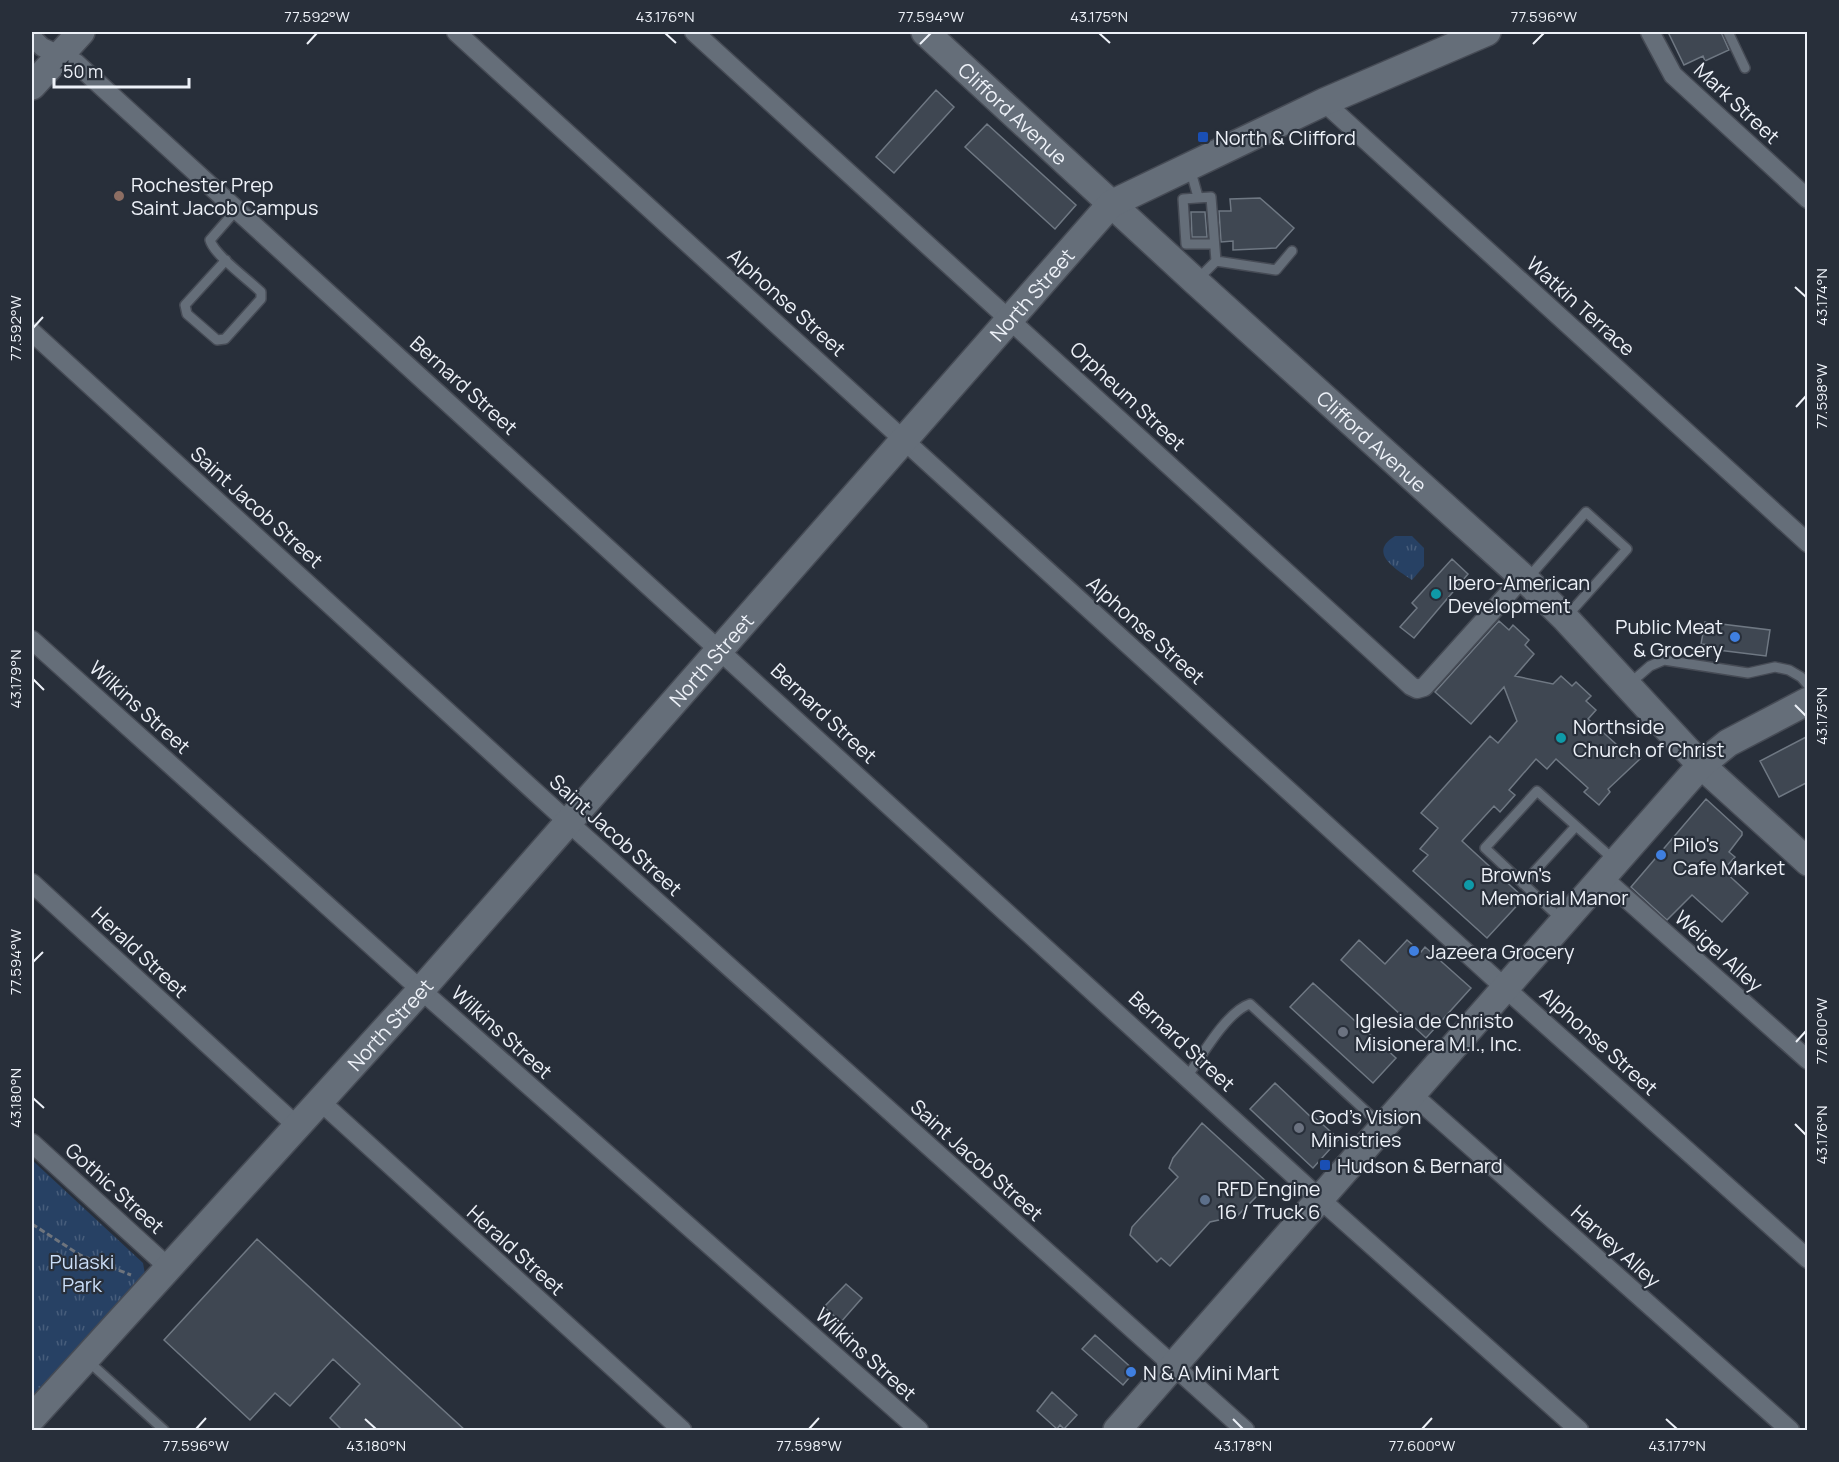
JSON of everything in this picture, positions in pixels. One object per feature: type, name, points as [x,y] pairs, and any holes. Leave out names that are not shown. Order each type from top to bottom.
[{"type":"main road","points":[[32,86],[81,32]]},
{"type":"main road","name":"Clifford Avenue","points":[[925,32],[1195,281],[1524,579],[1565,618],[1701,765],[1808,862]]},
{"type":"main road","name":"North Street","points":[[32,1418],[421,990],[1111,204],[1324,102],[1486,32]]},
{"type":"main road","points":[[1117,1431],[1413,1095],[1608,868],[1701,765],[1728,743],[1808,701]]},
{"type":"street","name":"Alphonse Street","points":[[456,32],[1504,987],[1808,1259]]},
{"type":"street","name":"Orpheum Street","points":[[694,32],[1411,686],[1417,689],[1424,687],[1524,579]]},
{"type":"street","name":"Mark Street","points":[[1650,32],[1673,75],[1808,199]]},
{"type":"street","name":"Bernard Street","points":[[32,38],[59,56],[76,63],[720,648],[1320,1199],[1579,1431]]},
{"type":"street","name":"Watkin Terrace","points":[[1324,102],[1808,543]]},
{"type":"street","name":"Saint Jacob Street","points":[[32,332],[568,822],[1245,1431]]},
{"type":"street","name":"Wilkins Street","points":[[32,640],[421,990],[919,1431]]},
{"type":"street","name":"Weigel Alley","points":[[1608,868],[1808,1060]]},
{"type":"street","name":"Herald Street","points":[[32,883],[298,1127]]},
{"type":"street","name":"Harvey Alley","points":[[1413,1095],[1790,1431]]},
{"type":"street","name":"Herald Street","points":[[321,1102],[682,1431]]},
{"type":"street","name":"Gothic Street","points":[[32,1143],[168,1267]]},
{"type":"lane","points":[[1728,32],[1745,68]]},
{"type":"lane","points":[[1189,167],[1198,197]]},
{"type":"lane","points":[[1214,244],[1186,244],[1183,199],[1211,196],[1216,261]]},
{"type":"lane","points":[[226,260],[185,305],[187,314],[217,340],[225,339],[261,299],[261,292],[226,260],[212,248],[210,240],[237,209]]},
{"type":"lane","points":[[1216,261],[1276,270],[1293,251]]},
{"type":"lane","points":[[1195,281],[1216,261]]},
{"type":"lane","points":[[1524,579],[1586,512],[1627,549],[1565,618]]},
{"type":"lane","points":[[1628,685],[1650,666],[1664,660],[1748,673],[1775,668],[1795,673],[1808,685]]},
{"type":"lane","points":[[1562,921],[1485,848],[1537,791],[1576,826],[1608,868]]},
{"type":"lane","points":[[1523,884],[1576,826]]},
{"type":"lane","points":[[1187,1077],[1226,1023],[1241,1007],[1250,1004],[1384,1127]]},
{"type":"lane","points":[[86,1358],[164,1431]]},
{"type":"path","points":[[32,1224],[87,1258],[136,1276]]},
{"type":"green space","points":[[1395,536],[1412,536],[1424,548],[1424,566],[1412,580],[1392,566],[1384,554],[1387,542]]},
{"type":"green space","name":"Pulaski Park","points":[[32,1160],[143,1263],[145,1274],[32,1399]]},
{"type":"building","points":[[1668,32],[1721,32],[1729,50],[1705,61],[1703,56],[1684,65]]},
{"type":"building","points":[[936,90],[954,107],[894,173],[876,157]]},
{"type":"building","points":[[987,124],[1076,205],[1055,229],[965,147]]},
{"type":"building","points":[[1260,198],[1294,228],[1276,248],[1233,250],[1233,241],[1221,242],[1219,211],[1231,211],[1230,199]]},
{"type":"building","points":[[1191,212],[1205,212],[1207,237],[1192,237]]},
{"type":"building","name":"Ibero-American Development","points":[[1452,559],[1468,574],[1414,638],[1400,627],[1417,608],[1412,603]]},
{"type":"building","points":[[1499,621],[1509,630],[1513,625],[1529,640],[1525,645],[1534,654],[1515,676],[1553,684],[1561,676],[1572,686],[1576,682],[1591,696],[1586,701],[1596,710],[1588,719],[1625,752],[1629,747],[1641,758],[1608,789],[1610,792],[1599,805],[1584,792],[1588,788],[1556,759],[1547,769],[1536,759],[1509,790],[1515,795],[1500,812],[1494,806],[1462,841],[1524,898],[1487,938],[1413,871],[1428,855],[1420,849],[1438,828],[1421,813],[1490,736],[1498,743],[1517,721],[1504,687],[1471,724],[1435,692]]},
{"type":"building","name":"Public Meat & Grocery","points":[[1705,622],[1770,630],[1766,656],[1710,649],[1710,645],[1701,644]]},
{"type":"building","points":[[1808,736],[1808,782],[1779,797],[1760,761]]},
{"type":"building","points":[[1706,799],[1742,832],[1729,852],[1735,857],[1723,870],[1748,893],[1722,922],[1692,895],[1667,920],[1631,887]]},
{"type":"building","points":[[1359,940],[1385,964],[1407,940],[1421,952],[1425,947],[1471,988],[1426,1038],[1341,960]]},
{"type":"building","name":"Iglesia de Christo Misionera M.I., Inc.","points":[[1313,983],[1396,1058],[1373,1083],[1290,1007]]},
{"type":"building","name":"God's Vision Ministries","points":[[1275,1083],[1311,1117],[1313,1116],[1339,1139],[1313,1168],[1250,1109]]},
{"type":"building","name":"RFD Engine 16 / Truck 6","points":[[1202,1123],[1269,1184],[1237,1216],[1210,1222],[1170,1266],[1161,1258],[1157,1262],[1130,1235],[1132,1227],[1178,1177],[1169,1168],[1173,1158]]},
{"type":"building","points":[[257,1239],[466,1431],[343,1431],[330,1418],[360,1384],[333,1359],[290,1406],[275,1393],[250,1420],[164,1340]]},
{"type":"building","points":[[846,1284],[862,1298],[841,1322],[824,1307]]},
{"type":"building","points":[[1095,1335],[1135,1371],[1123,1385],[1082,1349]]},
{"type":"building","points":[[1052,1392],[1077,1415],[1064,1429],[1060,1425],[1057,1429],[1037,1411]]},
{"type":"place","name":"North & Clifford","points":[[1203,137]]},
{"type":"place","name":"Rochester Prep Saint Jacob Campus","points":[[119,196]]},
{"type":"place","name":"Ibero-American Development","points":[[1436,594]]},
{"type":"place","name":"Public Meat & Grocery","points":[[1735,637]]},
{"type":"place","name":"Northside Church of Christ","points":[[1561,738]]},
{"type":"place","name":"Pilo's Cafe Market","points":[[1661,855]]},
{"type":"place","name":"Brown's Memorial Manor","points":[[1469,885]]},
{"type":"place","name":"Jazeera Grocery","points":[[1414,951]]},
{"type":"place","name":"Iglesia de Christo Misionera M.I., Inc.","points":[[1343,1032]]},
{"type":"place","name":"God's Vision Ministries","points":[[1299,1128]]},
{"type":"place","name":"Hudson & Bernard","points":[[1325,1165]]},
{"type":"place","name":"RFD Engine 16 / Truck 6","points":[[1205,1200]]},
{"type":"place","name":"N & A Mini Mart","points":[[1131,1372]]}]
